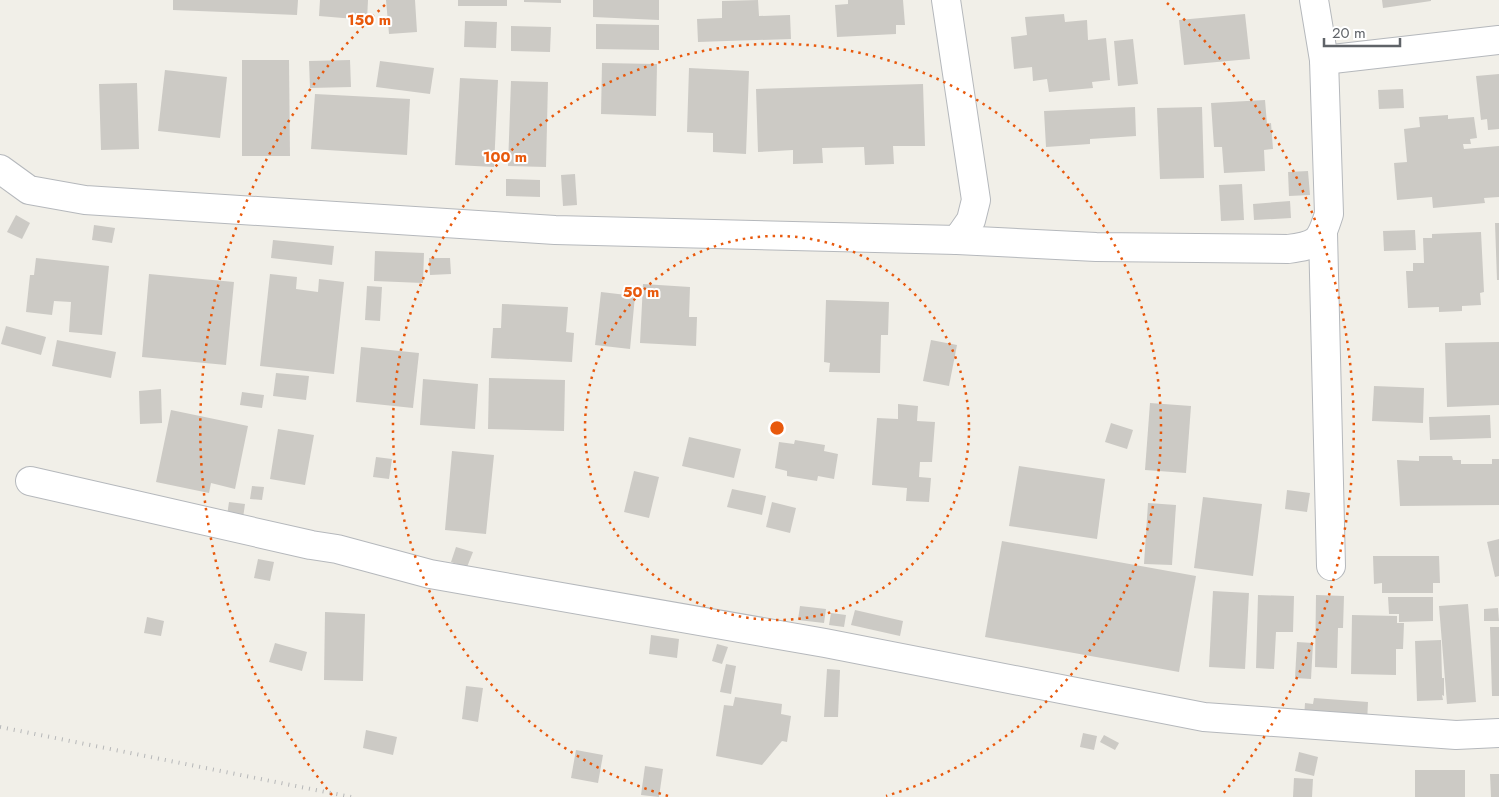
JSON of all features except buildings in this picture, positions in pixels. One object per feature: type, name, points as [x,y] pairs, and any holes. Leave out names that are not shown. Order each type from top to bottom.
[{"type":"street","points":[[946,0],[976,200],[971,220],[957,240]]},
{"type":"street","points":[[1314,0],[1324,60],[1329,214],[1323,233],[1331,566]]},
{"type":"street","points":[[1324,60],[1499,40]]},
{"type":"street","points":[[0,170],[29,190],[85,200],[555,230],[957,240],[1096,247],[1288,250],[1311,246],[1323,233]]},
{"type":"street","points":[[30,481],[311,545],[337,549],[430,574],[825,643],[1204,717],[1456,735],[1499,733]]},
{"type":"railway","points":[[0,727],[351,797]]}]
